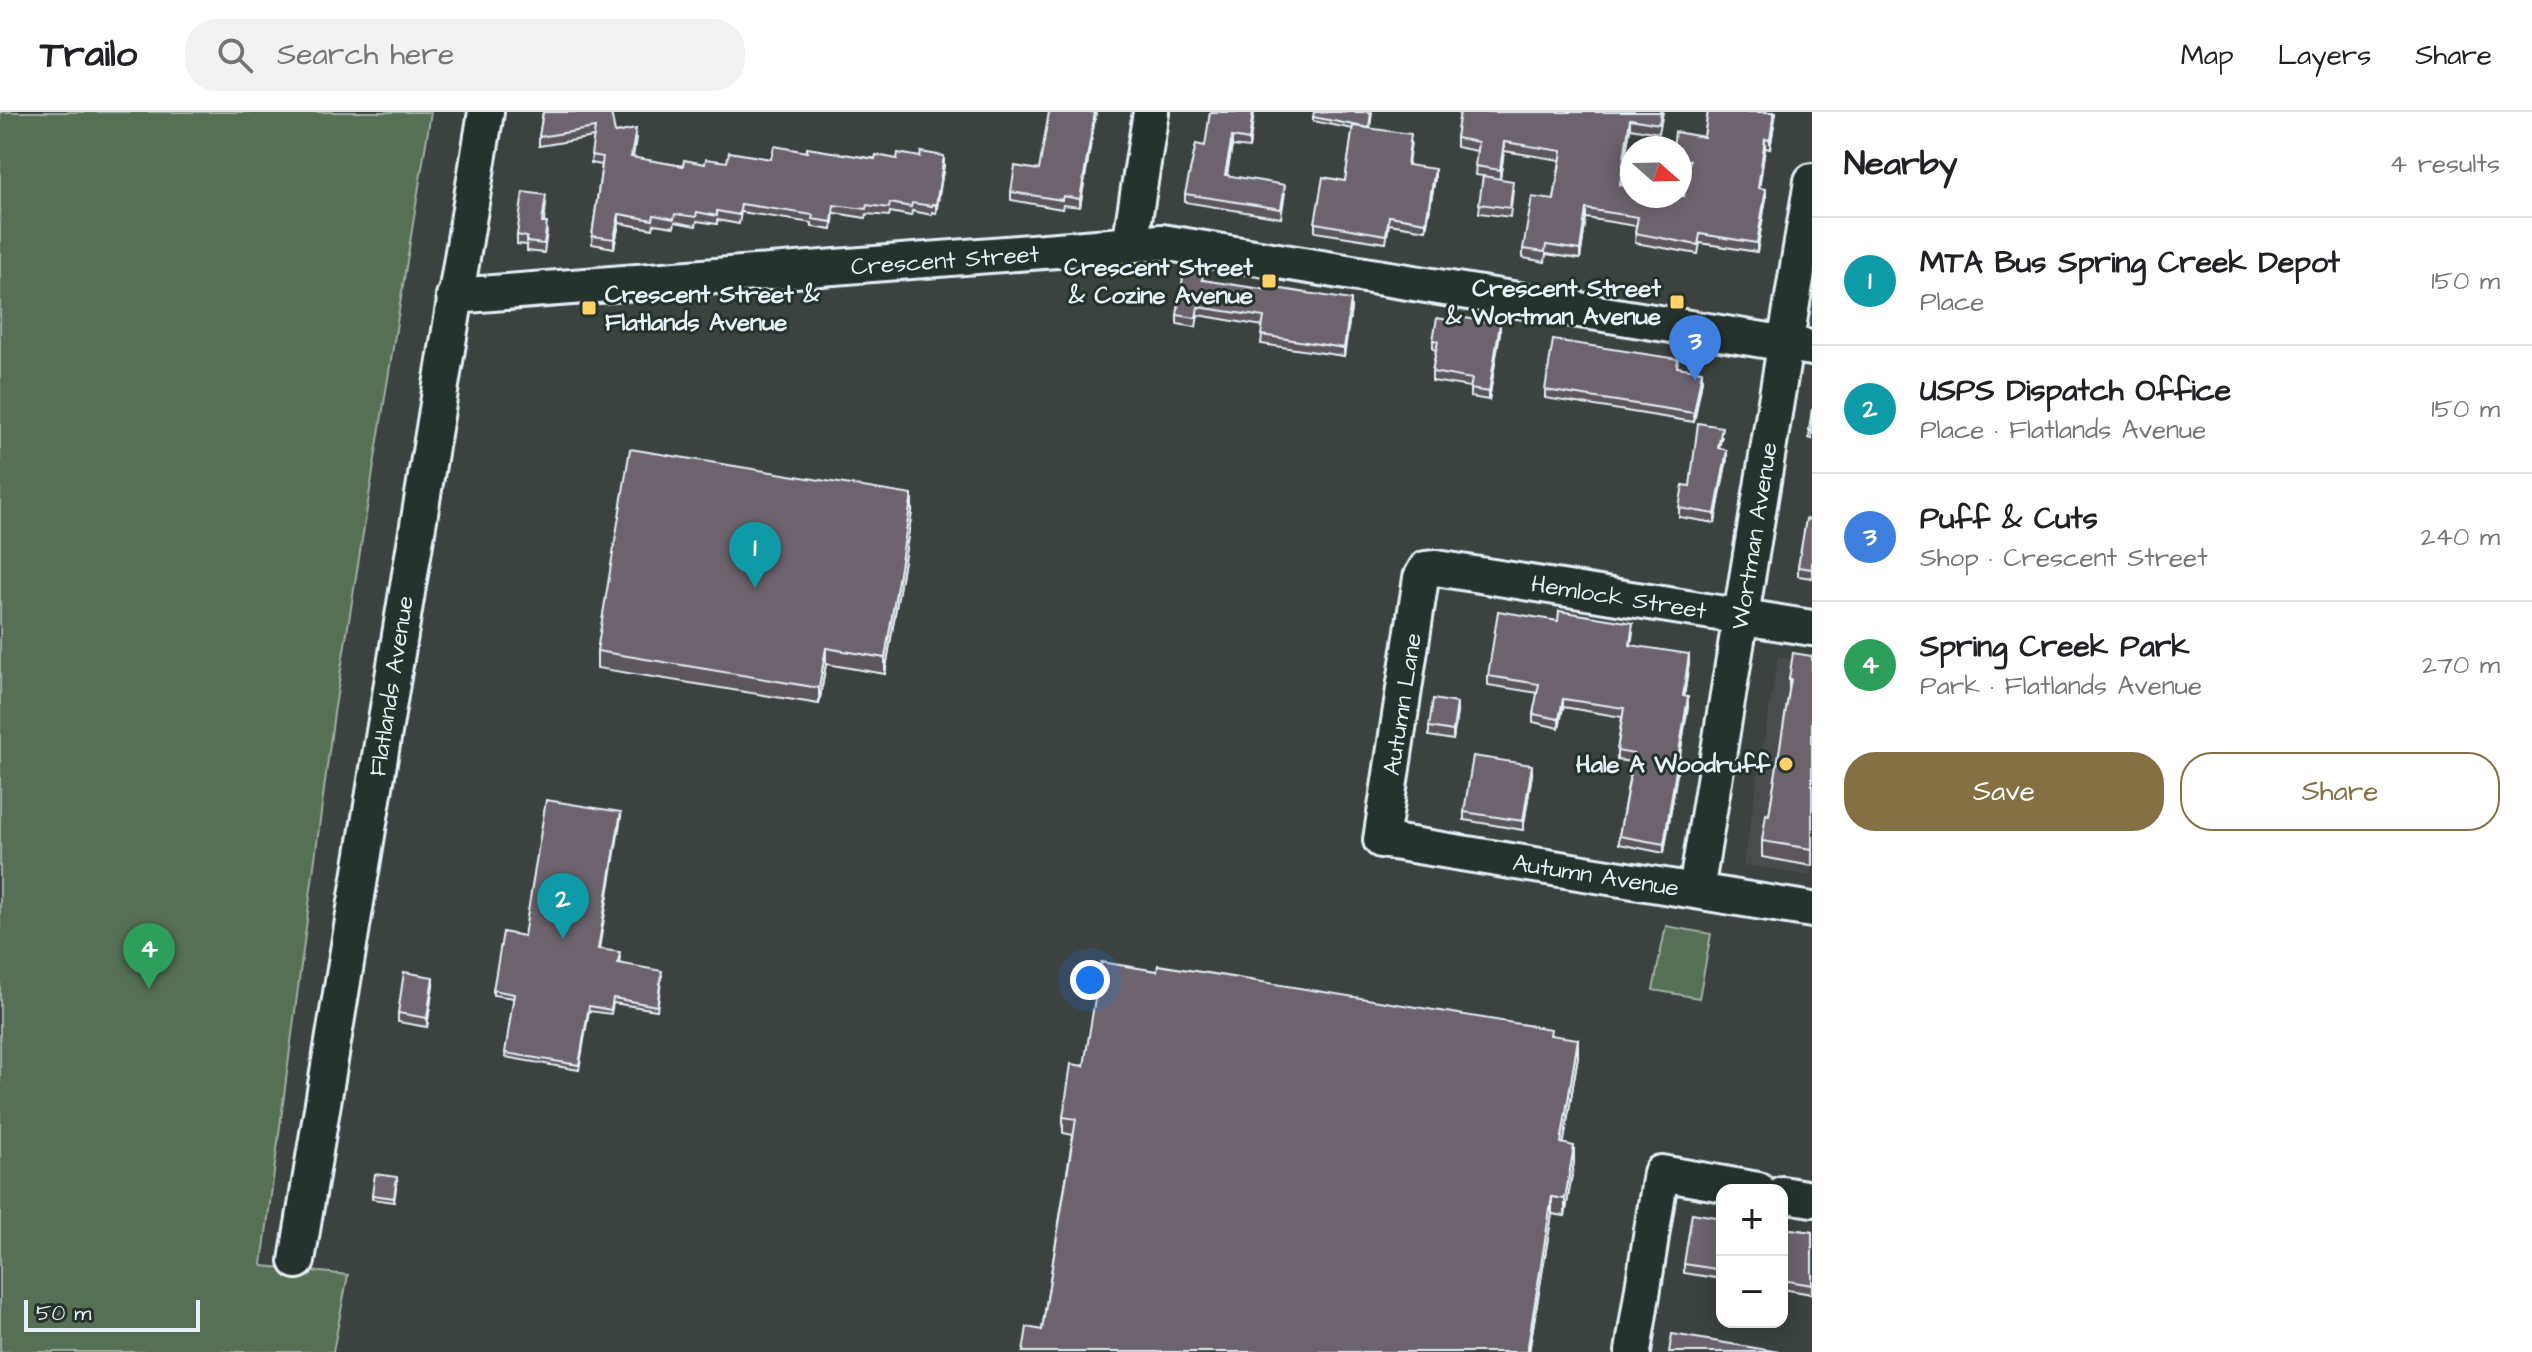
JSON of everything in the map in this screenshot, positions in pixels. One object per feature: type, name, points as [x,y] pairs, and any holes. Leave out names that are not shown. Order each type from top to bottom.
[{"type":"street","name":"Flatlands Avenue","points":[[297,1261],[486,112]]},
{"type":"street","points":[[1130,245],[1151,112]]},
{"type":"street","name":"Wortman Avenue","points":[[1696,891],[1741,617],[1799,345],[1812,181]]},
{"type":"street","name":"Crescent Street","points":[[454,296],[1162,242],[1799,345]]},
{"type":"street","name":"Hemlock Street","points":[[1426,569],[1436,568],[1812,628]]},
{"type":"street","name":"Autumn Lane","points":[[1381,840],[1421,578],[1426,569]]},
{"type":"street","name":"Autumn Avenue","points":[[1381,840],[1812,910]]},
{"type":"street","points":[[1633,1352],[1661,1173],[1724,1184]]},
{"type":"street","points":[[1788,1195],[1812,1199]]},
{"type":"shaded area","name":"Hale A Woodruff","points":[[1778,657],[1812,663],[1812,876],[1743,865]]},
{"type":"green space","points":[[0,112],[431,112],[334,713],[262,1264],[348,1275],[333,1352],[0,1352]]},
{"type":"green space","points":[[1666,926],[1711,934],[1699,998],[1653,990]]},
{"type":"building","points":[[543,112],[611,112],[615,133],[636,129],[631,157],[683,166],[684,160],[705,164],[706,159],[727,162],[729,152],[771,159],[774,146],[875,159],[876,155],[897,159],[898,153],[920,157],[921,152],[944,156],[936,205],[912,203],[911,207],[890,203],[889,208],[867,205],[866,209],[834,205],[832,222],[812,219],[813,215],[741,204],[739,215],[717,211],[717,216],[697,212],[696,217],[675,214],[674,219],[654,215],[653,220],[619,214],[614,239],[592,236],[603,157],[591,155],[595,128],[539,137]]},
{"type":"building","points":[[1049,112],[1095,112],[1080,199],[1063,196],[1062,200],[1011,192],[1015,166],[1039,170]]},
{"type":"building","points":[[1210,112],[1253,112],[1249,140],[1232,137],[1225,175],[1285,185],[1281,209],[1185,194],[1196,144],[1205,146]]},
{"type":"building","points":[[1314,112],[1371,112],[1369,128],[1313,117]]},
{"type":"building","points":[[1460,112],[1661,112],[1659,124],[1630,119],[1627,136],[1620,136],[1620,208],[1692,208],[1692,136],[1674,136],[1675,132],[1704,137],[1708,112],[1774,112],[1770,140],[1765,139],[1758,188],[1766,189],[1757,243],[1700,234],[1698,245],[1635,233],[1638,217],[1586,209],[1580,250],[1546,245],[1545,252],[1523,249],[1532,197],[1554,200],[1562,151],[1504,142],[1500,170],[1475,166],[1478,142],[1456,138]]},
{"type":"building","points":[[1353,126],[1411,134],[1407,165],[1435,169],[1426,222],[1389,216],[1386,235],[1315,223],[1323,177],[1345,181]]},
{"type":"building","points":[[1483,176],[1513,181],[1510,208],[1479,204]]},
{"type":"building","points":[[523,192],[546,195],[542,223],[547,223],[544,244],[527,242],[527,237],[517,235]]},
{"type":"building","points":[[1184,271],[1203,274],[1202,280],[1351,300],[1344,348],[1261,335],[1264,317],[1198,307],[1196,318],[1177,315]]},
{"type":"building","points":[[1459,317],[1500,324],[1489,392],[1470,389],[1472,379],[1432,372],[1438,341],[1433,340],[1437,318],[1458,322]]},
{"type":"building","points":[[1553,340],[1678,359],[1677,367],[1702,371],[1694,413],[1545,390]]},
{"type":"building","points":[[1698,423],[1722,427],[1718,448],[1727,450],[1715,514],[1679,508],[1683,485],[1690,486]]},
{"type":"building","points":[[630,449],[912,495],[885,658],[826,648],[819,688],[597,651]]},
{"type":"building","points":[[1806,519],[1812,520],[1812,569],[1798,567]]},
{"type":"building","points":[[1498,611],[1558,621],[1559,611],[1633,623],[1630,645],[1689,654],[1683,696],[1688,697],[1664,844],[1619,836],[1634,754],[1617,751],[1624,708],[1563,699],[1559,719],[1533,714],[1539,684],[1488,676]]},
{"type":"building","points":[[1793,653],[1812,656],[1812,849],[1762,841],[1766,814],[1769,815]]},
{"type":"building","points":[[1433,699],[1457,703],[1453,731],[1429,727]]},
{"type":"building","points":[[1473,756],[1532,765],[1523,821],[1464,812]]},
{"type":"building","points":[[546,800],[621,812],[598,949],[620,952],[618,963],[662,971],[657,1006],[613,998],[611,1010],[589,1006],[579,1065],[505,1053],[514,994],[493,990],[503,932],[524,936]]},
{"type":"building","points":[[1101,962],[1157,971],[1158,965],[1551,1029],[1550,1035],[1578,1039],[1561,1143],[1574,1146],[1565,1199],[1552,1197],[1527,1352],[1023,1352],[1027,1327],[1042,1330],[1076,1119],[1063,1117],[1071,1064],[1084,1066]]},
{"type":"building","points":[[404,972],[433,977],[427,1018],[398,1013]]},
{"type":"building","points":[[375,1174],[397,1177],[394,1198],[372,1195]]},
{"type":"building","points":[[1692,1213],[1716,1217],[1716,1269],[1684,1264]]},
{"type":"building","points":[[1788,1229],[1812,1232],[1812,1285],[1788,1281]]},
{"type":"building","points":[[1672,1334],[1779,1352],[1669,1352]]},
{"type":"place","name":"Crescent Street & Cozine Avenue","points":[[1269,281]]},
{"type":"place","name":"Crescent Street & Wortman Avenue","points":[[1677,302]]},
{"type":"place","name":"Crescent Street & Flatlands Avenue","points":[[589,308]]},
{"type":"place","name":"Puff & Cuts","points":[[1695,381]]},
{"type":"place","name":"MTA Bus Spring Creek Depot","points":[[755,588]]},
{"type":"place","name":"Hale A Woodruff","points":[[1786,764]]},
{"type":"place","name":"USPS Dispatch Office","points":[[563,939]]},
{"type":"place","name":"Spring Creek Park","points":[[149,989]]}]
